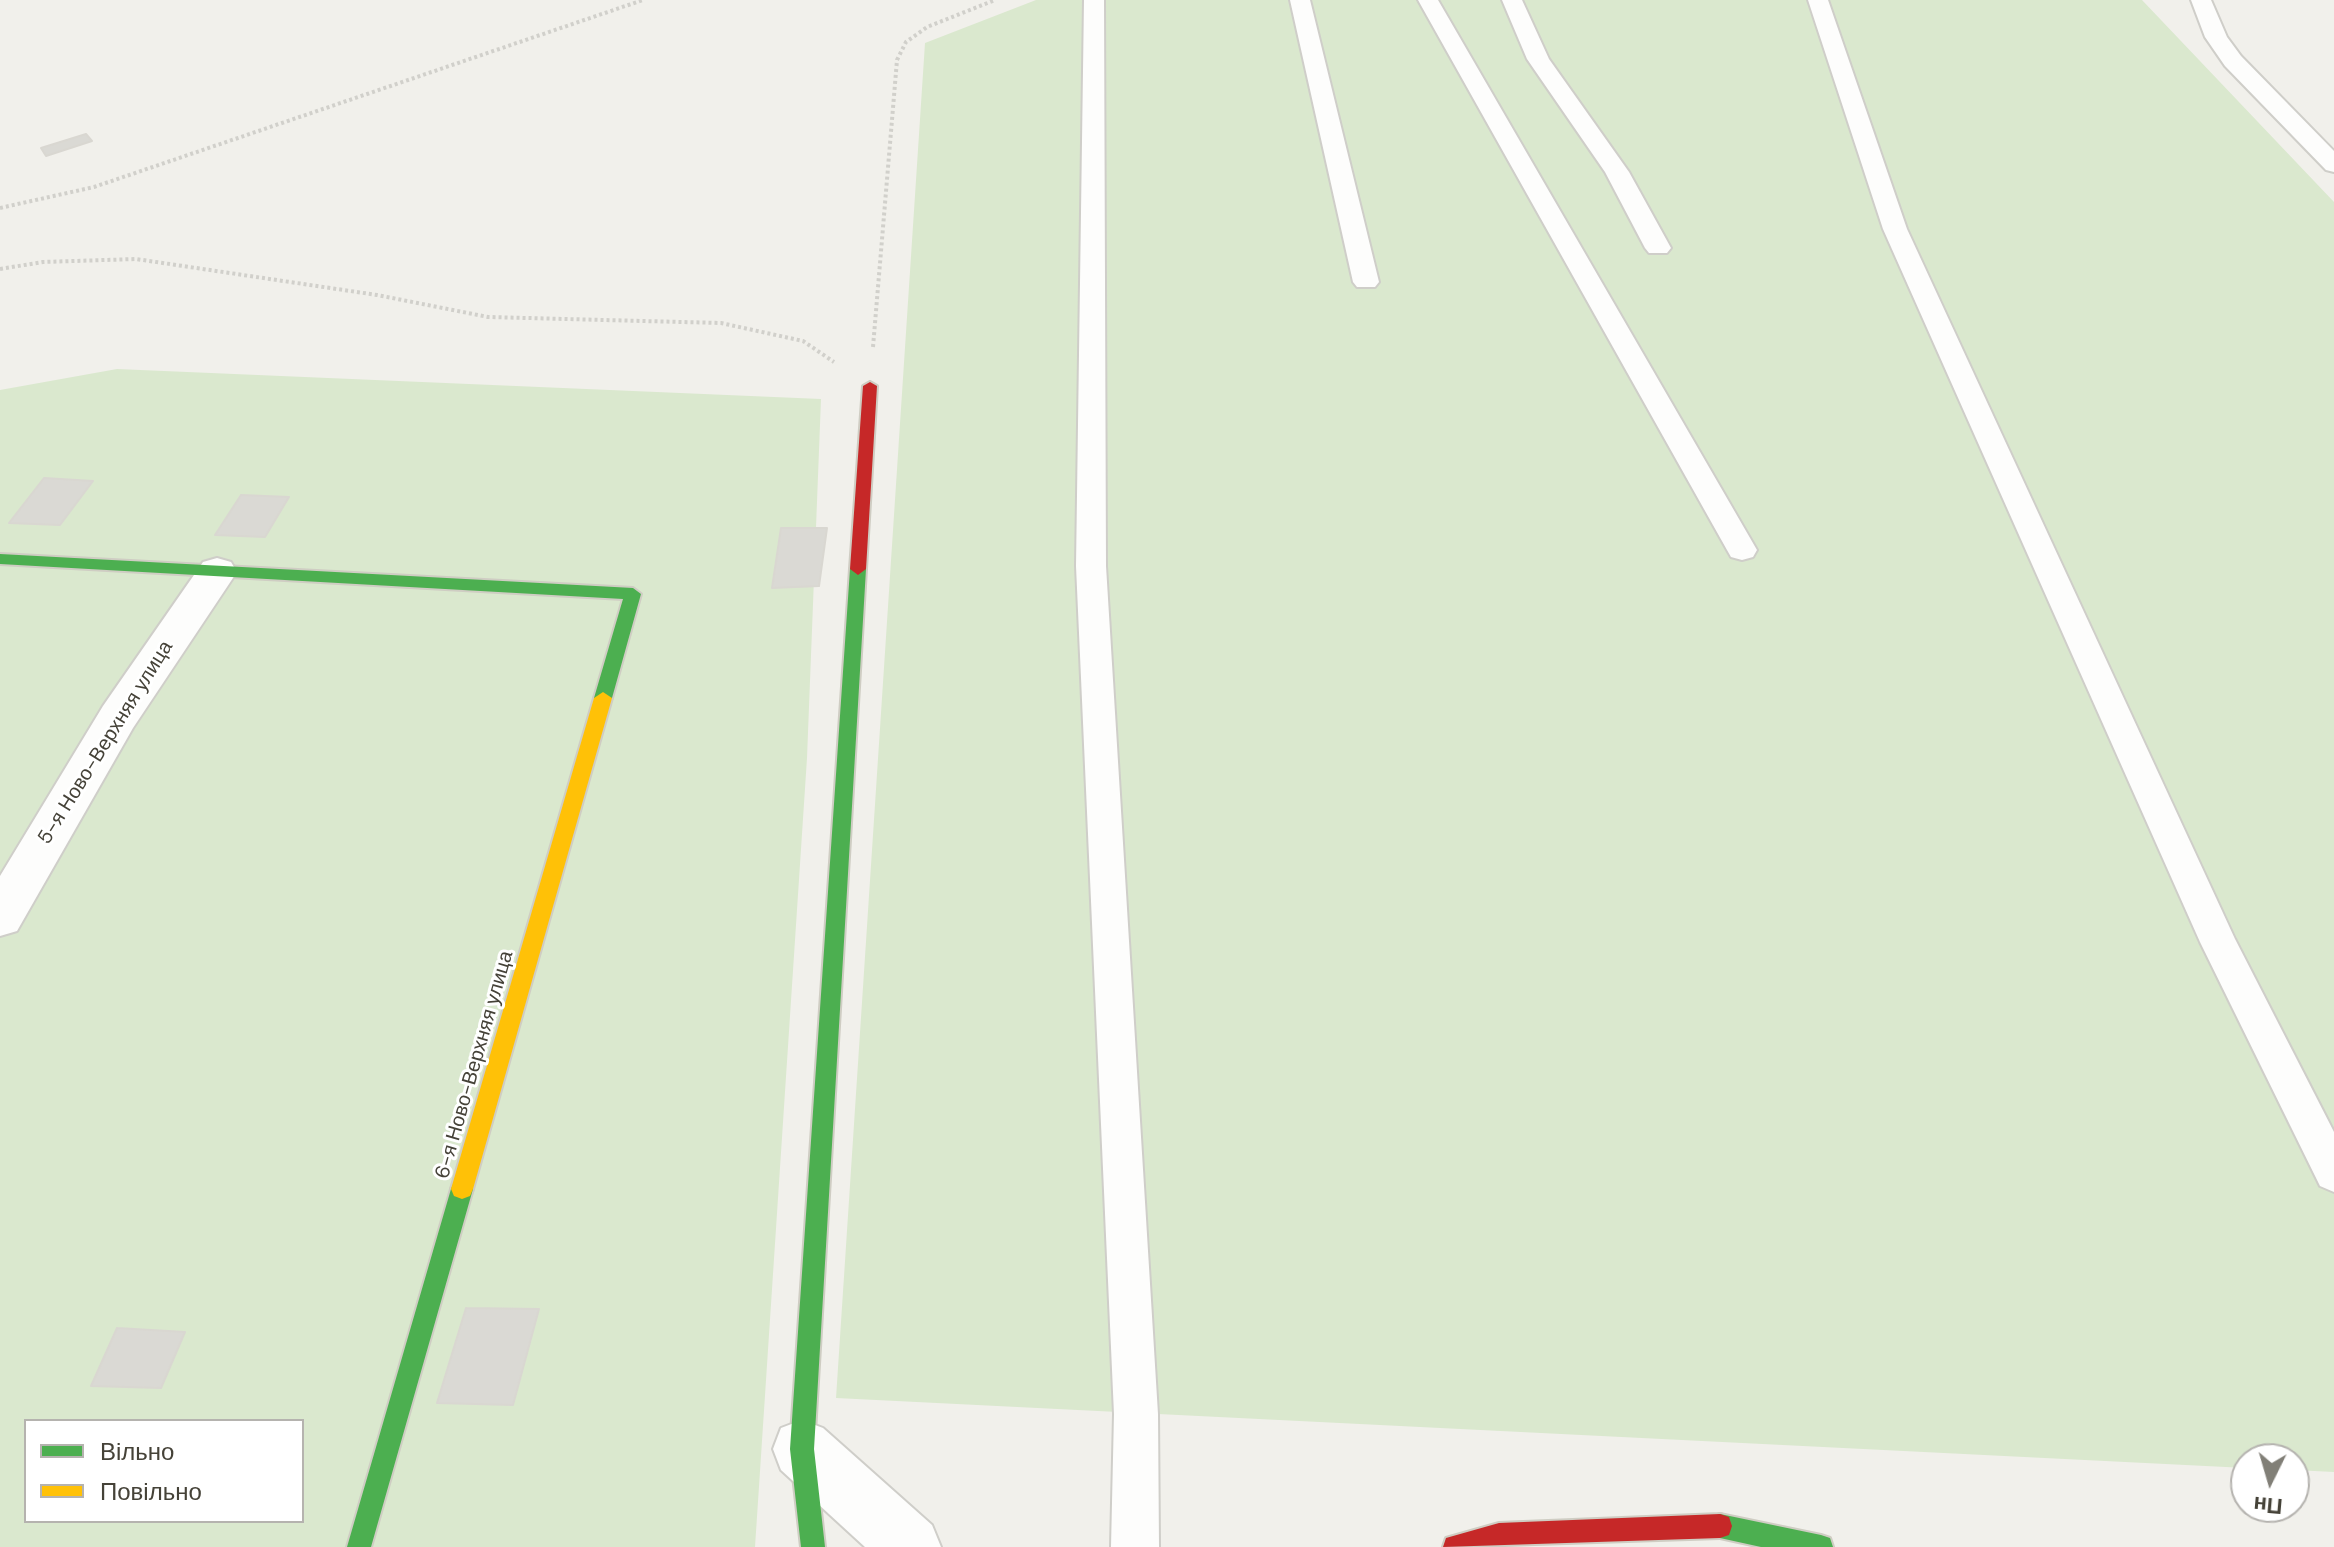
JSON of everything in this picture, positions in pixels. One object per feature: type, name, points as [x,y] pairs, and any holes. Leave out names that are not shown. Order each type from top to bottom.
[{"type":"street","points":[[813,1547],[802,1449],[870,386]]},
{"type":"street","points":[[0,559],[217,572]]},
{"type":"street","name":"6-я Ново-Верхняя улица","points":[[217,572],[633,594],[359,1547]]},
{"type":"street","name":"5-я Ново-Верхняя улица","points":[[0,917],[118,717],[217,572]]},
{"type":"street","points":[[802,1449],[910,1547]]},
{"type":"street","points":[[1455,1547],[1499,1535],[1725,1526],[1821,1547]]},
{"type":"lane","points":[[1094,0],[1091,566],[1136,1414],[1135,1547]]},
{"type":"lane","points":[[1300,0],[1366,282]]},
{"type":"lane","points":[[1428,0],[1742,550]]},
{"type":"lane","points":[[1512,0],[1538,59],[1617,172],[1658,248]]},
{"type":"lane","points":[[1818,0],[1895,229],[2218,942],[2334,1173]]},
{"type":"lane","points":[[2201,0],[2216,37],[2233,61],[2334,165]]},
{"type":"path","points":[[0,208],[94,187],[643,0]]},
{"type":"path","points":[[0,269],[43,262],[136,259],[377,295],[488,317],[721,323],[803,341],[870,386],[897,60],[906,42],[927,27],[995,0]]},
{"type":"green space","points":[[1036,0],[2142,0],[2334,202],[2334,1472],[2310,1471],[2310,1443],[2230,1443],[2230,1467],[836,1398],[925,43]]},
{"type":"green space","points":[[117,369],[821,399],[807,758],[755,1547],[0,1547],[0,390]]},
{"type":"building","points":[[86,134],[92,141],[46,156],[41,148]]},
{"type":"building","points":[[44,478],[93,481],[60,525],[9,523]]},
{"type":"building","points":[[241,495],[289,497],[265,537],[215,535]]},
{"type":"building","points":[[781,528],[827,528],[819,586],[772,588]]},
{"type":"building","points":[[466,1308],[539,1309],[513,1405],[437,1403]]},
{"type":"building","points":[[117,1328],[185,1332],[161,1388],[91,1386]]},
{"type":"traffic: fast","points":[[0,559],[633,594],[603,698]]},
{"type":"traffic: fast","points":[[813,1547],[802,1449],[858,569]]},
{"type":"traffic: fast","points":[[359,1547],[462,1189]]},
{"type":"traffic: fast","points":[[1720,1526],[1821,1547]]},
{"type":"traffic: slow","points":[[462,1189],[603,698]]},
{"type":"traffic: jam","points":[[858,569],[870,386]]},
{"type":"traffic: jam","points":[[1455,1547],[1499,1535],[1720,1526]]}]
